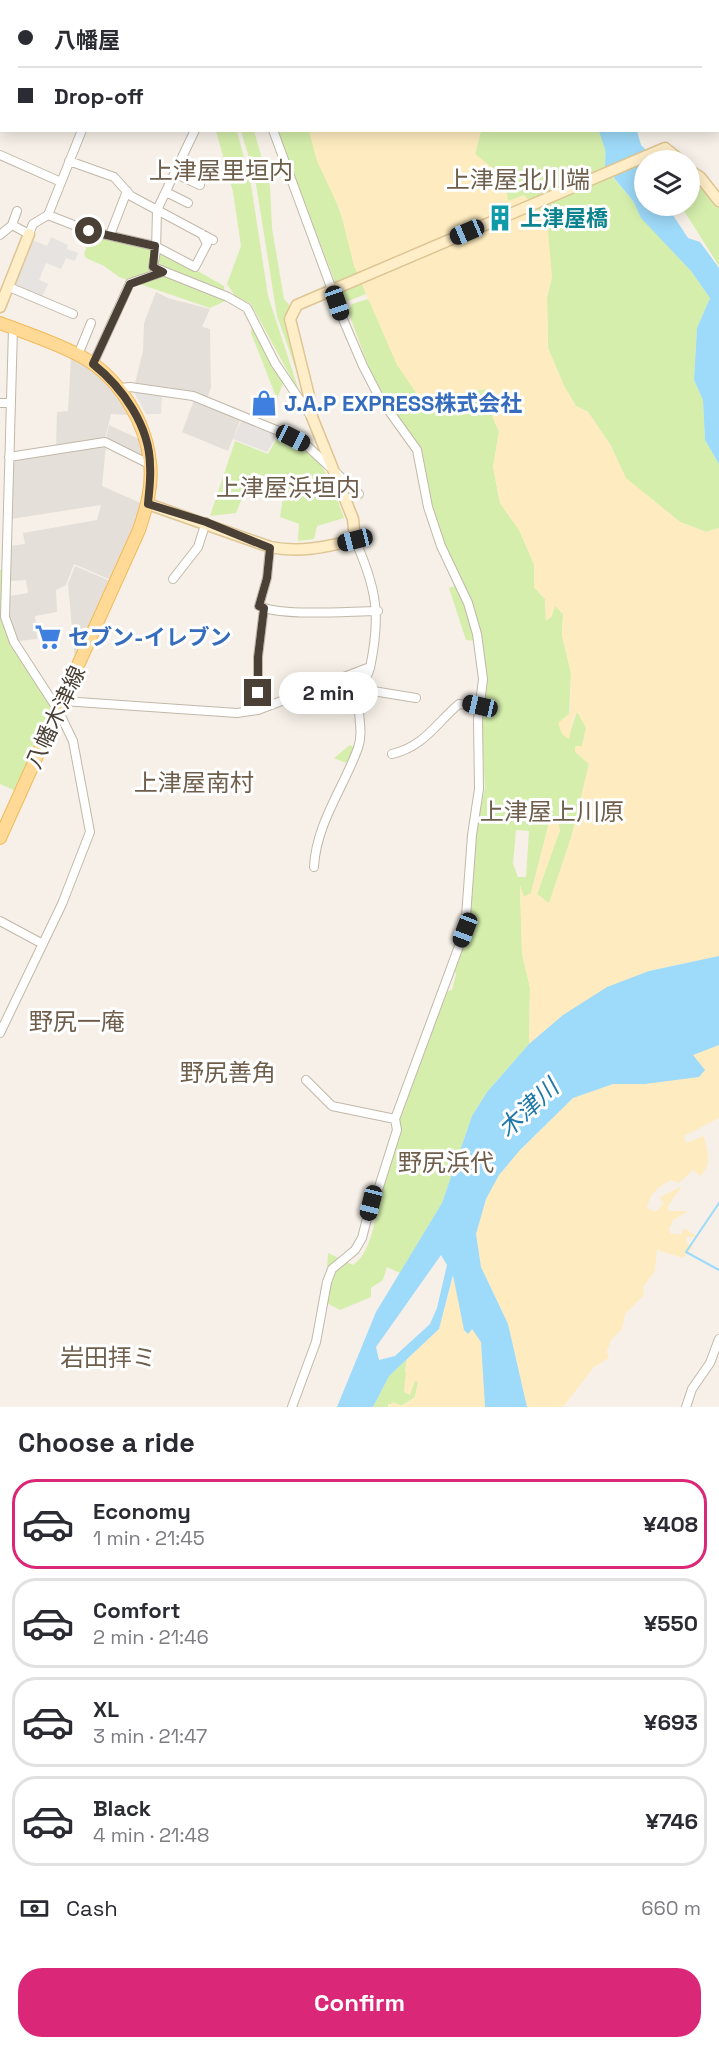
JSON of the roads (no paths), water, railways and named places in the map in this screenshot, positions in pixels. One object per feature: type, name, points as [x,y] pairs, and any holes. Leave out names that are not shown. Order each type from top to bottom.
[{"type":"main road","points":[[148,504],[206,522],[270,548],[291,551],[316,550],[355,540],[353,519],[312,417],[290,318],[297,305],[634,161]]},
{"type":"main road","points":[[700,177],[719,201]]},
{"type":"main road","points":[[0,307],[29,234]]},
{"type":"main road","name":"八幡木津線","points":[[0,323],[78,355],[93,364],[120,388],[140,425],[151,465],[148,504],[139,530],[0,838]]},
{"type":"street","points":[[12,225],[29,234],[33,224],[48,215],[81,132]]},
{"type":"street","points":[[194,132],[157,210],[153,267],[228,297],[247,308],[275,363],[312,417]]},
{"type":"street","points":[[274,132],[334,289],[342,317],[379,397],[417,450],[428,507],[437,537],[468,603],[477,634],[483,679],[478,720],[479,789],[472,835],[465,930],[395,1119],[397,1130],[378,1190],[371,1203],[362,1238],[355,1250],[332,1269],[327,1282],[316,1342],[292,1407]]},
{"type":"street","points":[[0,155],[61,182]]},
{"type":"street","points":[[69,161],[114,177],[127,191],[213,240]]},
{"type":"street","points":[[176,174],[200,185]]},
{"type":"street","points":[[110,235],[127,191]]},
{"type":"street","points":[[166,192],[188,203]]},
{"type":"street","points":[[0,235],[12,225],[17,211]]},
{"type":"street","points":[[48,215],[75,226],[155,246],[171,252],[195,267],[207,244],[202,234]]},
{"type":"street","points":[[93,364],[130,284],[163,272]]},
{"type":"street","points":[[9,287],[73,314]]},
{"type":"street","points":[[78,355],[91,323]]},
{"type":"street","points":[[0,1034],[41,943],[62,904],[90,832],[73,741],[61,705],[9,633],[5,617],[3,566],[13,328]]},
{"type":"street","points":[[120,388],[151,390],[210,401],[305,444],[359,494]]},
{"type":"street","points":[[0,403],[10,403]]},
{"type":"street","points":[[9,458],[105,442],[151,465]]},
{"type":"street","points":[[173,579],[198,547],[206,522]]},
{"type":"street","points":[[314,867],[324,824],[361,738],[358,696],[367,681],[378,611],[366,564],[355,540]]},
{"type":"street","points":[[270,548],[267,578],[259,606],[285,612],[378,611]]},
{"type":"street","points":[[258,710],[258,657],[264,608]]},
{"type":"street","points":[[61,705],[237,713],[258,710],[370,667]]},
{"type":"street","points":[[367,681],[373,691],[416,698]]},
{"type":"street","points":[[393,753],[404,751],[437,729],[459,704],[480,706]]},
{"type":"street","points":[[0,921],[41,943]]},
{"type":"street","points":[[306,1080],[332,1106],[395,1119]]},
{"type":"street","points":[[686,1407],[692,1389],[710,1364],[719,1339]]},
{"type":"water","points":[[606,132],[637,132],[641,145],[646,150],[634,150],[634,203],[605,167]]},
{"type":"water","points":[[640,216],[674,216],[688,238],[700,242],[719,268],[719,464],[705,440],[703,400],[694,380],[697,328],[710,298],[691,271]]},
{"type":"water","points":[[719,956],[719,1045],[693,1055],[705,1070],[699,1077],[645,1084],[613,1084],[573,1098],[520,1150],[499,1175],[486,1199],[476,1234],[481,1267],[508,1324],[527,1407],[485,1407],[481,1342],[472,1329],[468,1334],[464,1330],[453,1275],[439,1329],[389,1376],[373,1407],[337,1407],[376,1312],[442,1203],[472,1116],[487,1092],[529,1044],[563,1015],[607,987],[649,971]],"holes":[[[441,1255],[447,1265],[437,1308],[430,1324],[395,1356],[379,1360],[376,1347]]]},
{"type":"waterway","name":"木津川","points":[[606,132],[612,151]]},
{"type":"waterway","points":[[719,1203],[686,1252],[719,1270]]},
{"type":"place","name":"上津屋橋","points":[[500,218]]},
{"type":"place","name":"J.A.P EXPRESS株式会社","points":[[264,403]]},
{"type":"place","name":"セブン-イレブン","points":[[48,637]]},
{"type":"district","name":"上津屋里垣内","points":[[221,170]]},
{"type":"district","name":"上津屋北川端","points":[[518,179]]},
{"type":"district","name":"上津屋浜垣内","points":[[288,487]]},
{"type":"district","name":"上津屋南村","points":[[194,782]]},
{"type":"district","name":"上津屋上川原","points":[[552,811]]},
{"type":"district","name":"野尻一庵","points":[[77,1021]]},
{"type":"district","name":"野尻善角","points":[[228,1072]]},
{"type":"district","name":"野尻浜代","points":[[446,1162]]},
{"type":"district","name":"岩田拝ミ","points":[[108,1357]]}]
